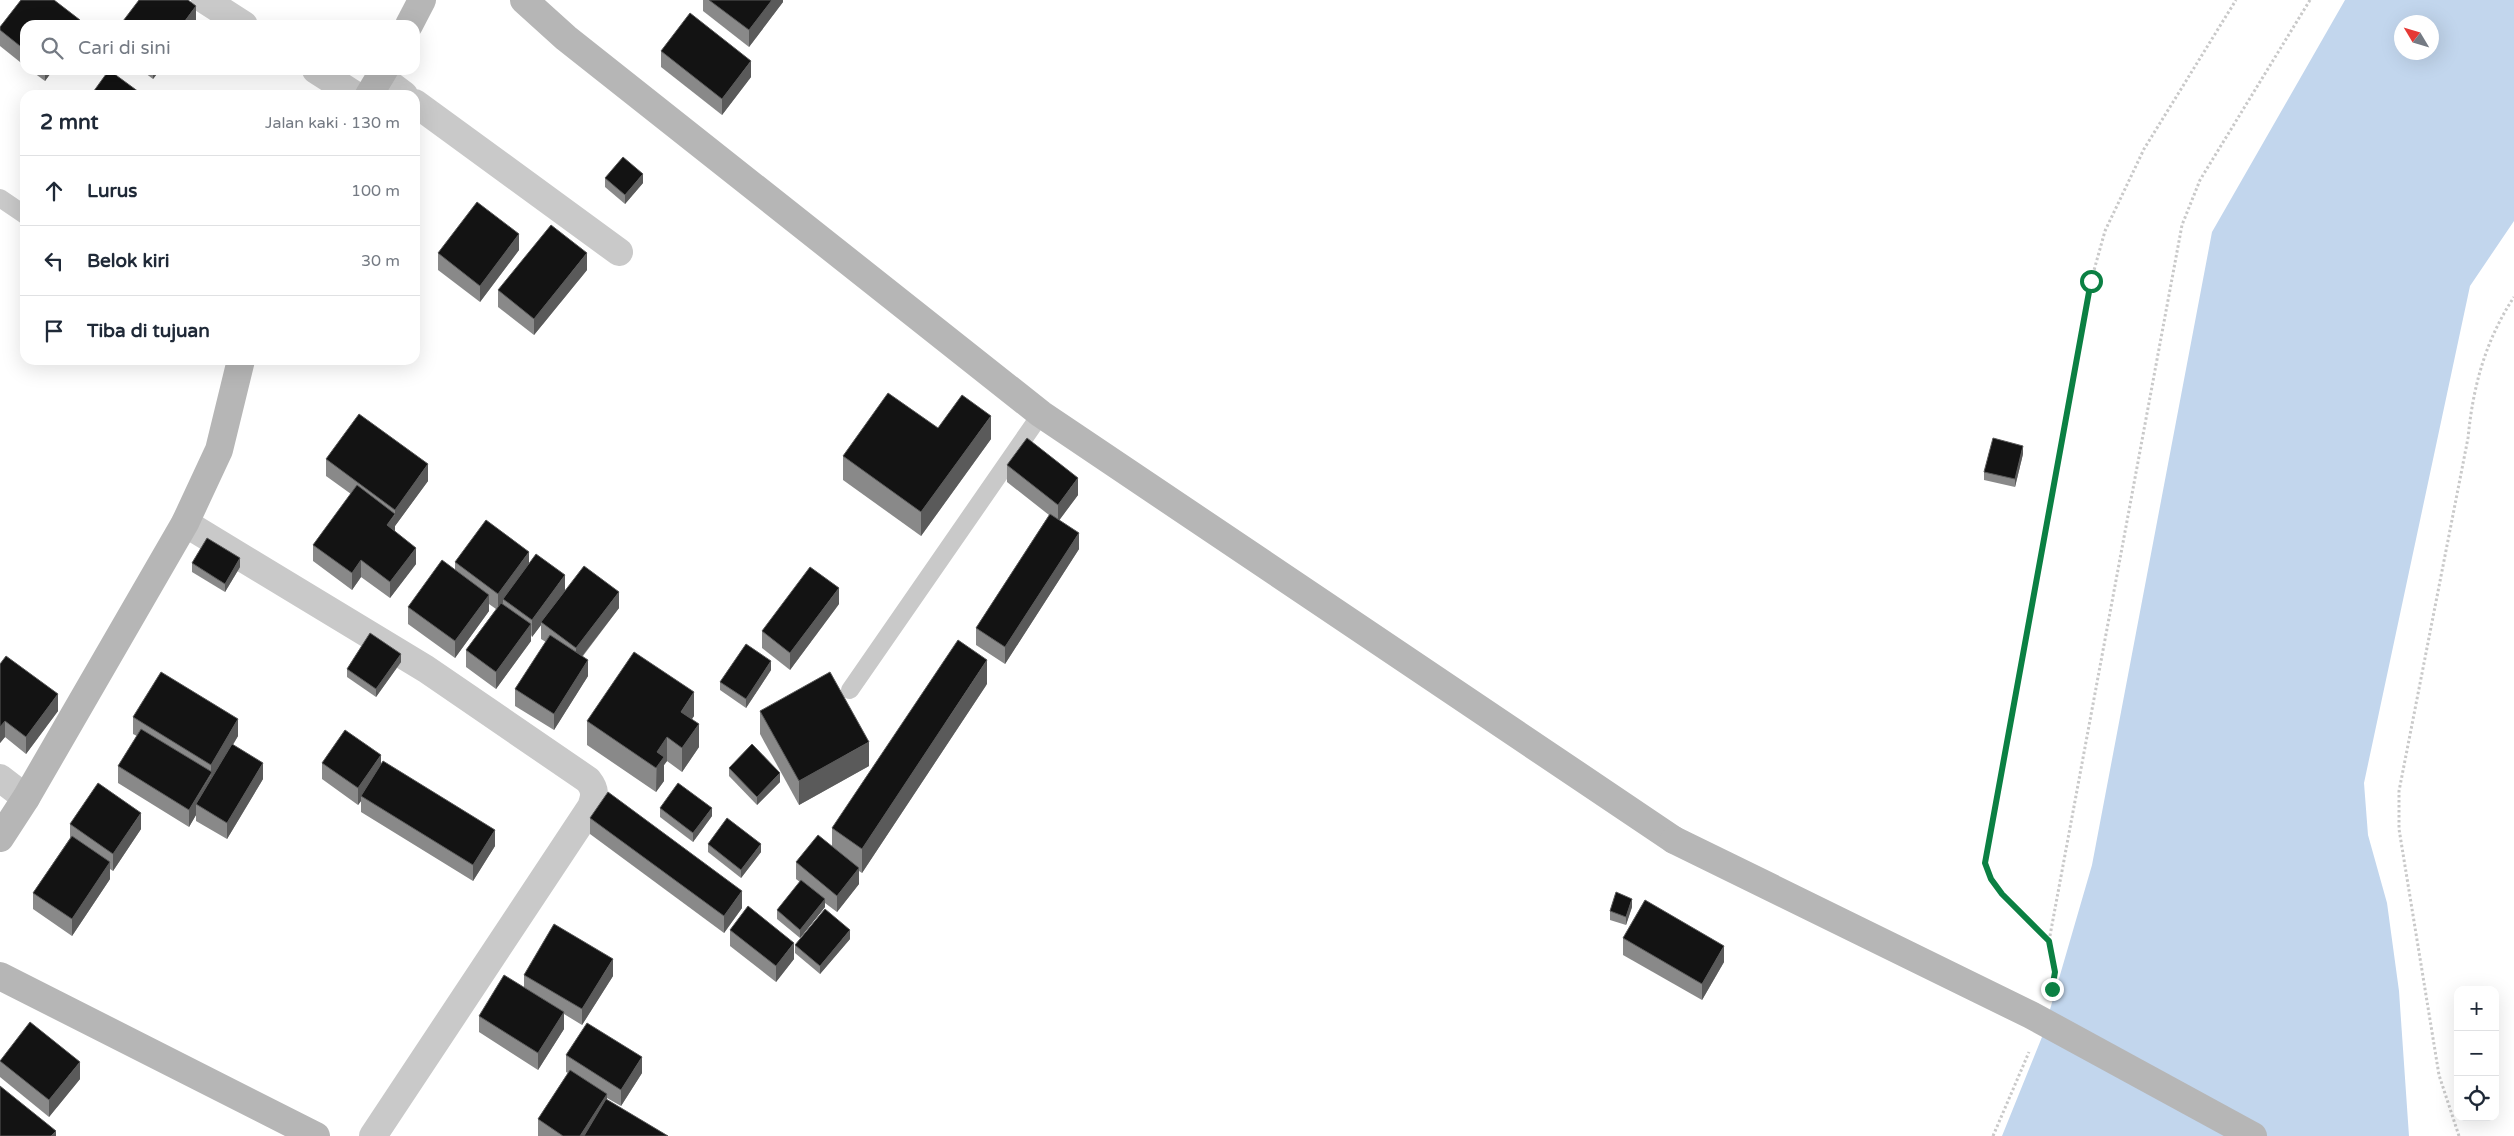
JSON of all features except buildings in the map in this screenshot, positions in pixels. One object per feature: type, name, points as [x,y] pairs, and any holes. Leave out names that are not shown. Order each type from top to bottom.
[{"type":"street","points":[[205,0],[236,20]]},
{"type":"street","points":[[412,20],[422,0]]},
{"type":"street","points":[[524,0],[566,38],[1042,414],[1674,840],[2031,1015],[2253,1136]]},
{"type":"street","points":[[324,75],[347,90]]},
{"type":"street","points":[[378,81],[395,90]]},
{"type":"street","points":[[420,107],[619,252]]},
{"type":"street","points":[[0,838],[26,798],[185,523],[219,450],[238,365]]},
{"type":"street","points":[[185,523],[426,669],[588,780],[594,787],[591,807],[373,1136]]},
{"type":"street","points":[[0,778],[26,798]]},
{"type":"street","points":[[0,976],[316,1136]]},
{"type":"lane","points":[[0,198],[20,212]]},
{"type":"lane","points":[[850,690],[1042,414]]},
{"type":"path","points":[[2049,941],[2002,894],[1991,879],[1985,863],[2091,281],[2105,231],[2144,149],[2236,0]]},
{"type":"path","points":[[2050,997],[2055,972],[2049,941],[2182,225],[2200,180],[2310,0]]},
{"type":"path","points":[[2459,1136],[2439,1075],[2399,829],[2399,791],[2468,438],[2472,401],[2482,359],[2501,317],[2514,297]]},
{"type":"path","points":[[1993,1136],[2033,1043]]},
{"type":"water","points":[[2345,0],[2514,0],[2514,221],[2470,286],[2364,783],[2368,835],[2387,903],[2399,991],[2409,1136],[2002,1136],[2042,1037],[2092,865],[2212,232]]},
{"type":"route","points":[[2052,989],[2055,972],[2049,941],[2002,894],[1991,879],[1985,863],[2091,281]]}]
